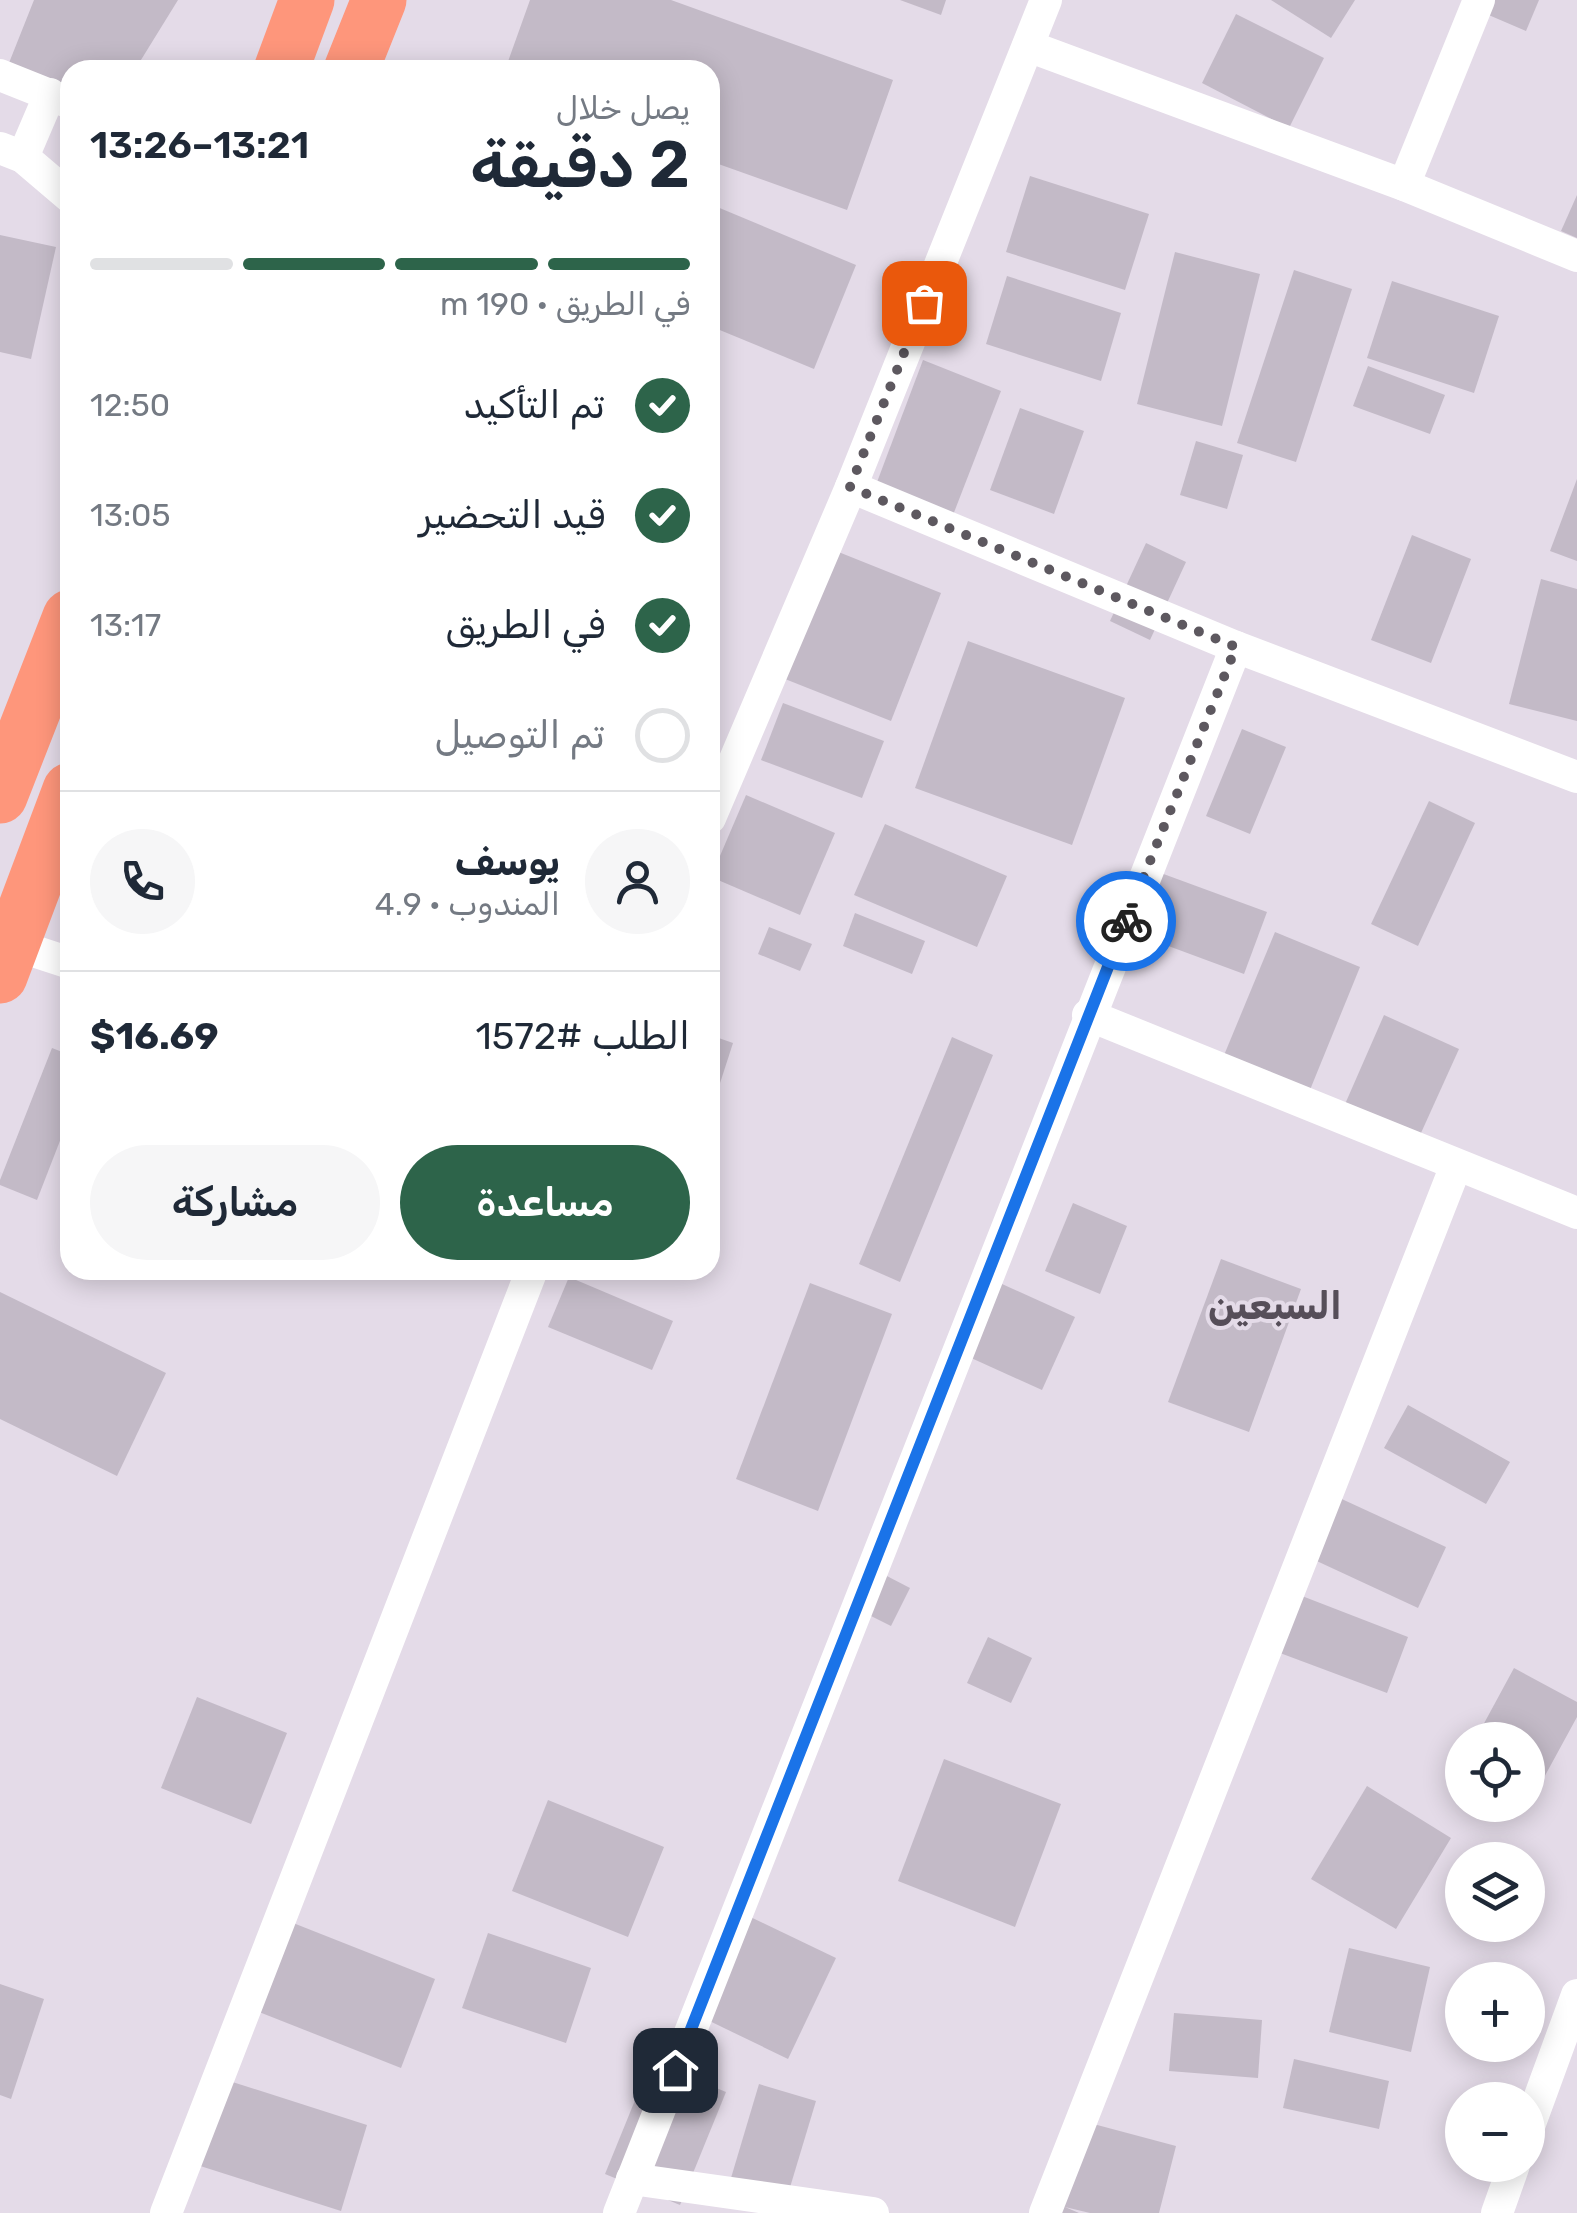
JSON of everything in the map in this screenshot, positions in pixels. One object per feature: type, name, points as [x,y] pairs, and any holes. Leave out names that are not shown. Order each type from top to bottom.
[{"type":"highway","points":[[282,60],[307,0]]},
{"type":"highway","points":[[355,60],[379,0]]},
{"type":"highway","points":[[0,796],[60,643]]},
{"type":"highway","points":[[6,960],[60,817]]},
{"type":"street","points":[[720,794],[850,487],[1046,0]]},
{"type":"street","points":[[1404,185],[1479,0]]},
{"type":"street","points":[[1028,46],[1404,185],[1577,256]]},
{"type":"street","points":[[0,75],[60,98],[12,152],[60,190]]},
{"type":"street","points":[[850,487],[1236,647],[1577,777]]},
{"type":"street","points":[[618,2213],[1236,647]]},
{"type":"street","points":[[6,960],[60,963]]},
{"type":"street","points":[[1088,1015],[1455,1168],[1577,1213]]},
{"type":"street","points":[[1045,2213],[1455,1168]]},
{"type":"street","points":[[166,2213],[528,1280]]},
{"type":"street","points":[[1545,2082],[1577,1994]]},
{"type":"street","points":[[632,2179],[873,2213]]},
{"type":"street","points":[[1496,2213],[1508,2182]]},
{"type":"building","points":[[34,0],[178,0],[141,60],[60,60],[60,85],[5,73]]},
{"type":"building","points":[[530,0],[671,0],[893,80],[847,210],[720,165],[720,60],[509,60]]},
{"type":"building","points":[[900,0],[946,0],[941,15]]},
{"type":"building","points":[[1271,0],[1355,0],[1331,38]]},
{"type":"building","points":[[1482,0],[1539,0],[1526,31],[1477,10]]},
{"type":"building","points":[[1236,14],[1324,58],[1289,128],[1202,83]]},
{"type":"building","points":[[1030,176],[1149,214],[1125,290],[1006,252]]},
{"type":"building","points":[[1577,195],[1577,238],[1561,231]]},
{"type":"building","points":[[720,208],[856,265],[814,369],[720,330]]},
{"type":"building","points":[[0,235],[56,247],[31,359],[0,352]]},
{"type":"building","points":[[1175,252],[1260,274],[1222,426],[1137,404]]},
{"type":"building","points":[[1294,270],[1352,289],[1296,462],[1237,443]]},
{"type":"building","points":[[1007,276],[1121,313],[1101,381],[986,344]]},
{"type":"building","points":[[1392,281],[1499,316],[1474,393],[1367,358]]},
{"type":"building","points":[[923,360],[1001,391],[948,528],[871,498]]},
{"type":"building","points":[[1368,366],[1445,395],[1430,434],[1353,406]]},
{"type":"building","points":[[1020,408],[1084,431],[1054,514],[990,490]]},
{"type":"building","points":[[1196,441],[1243,455],[1227,509],[1180,495]]},
{"type":"building","points":[[1577,479],[1577,561],[1550,551]]},
{"type":"building","points":[[1412,535],[1471,559],[1431,663],[1371,640]]},
{"type":"building","points":[[1146,543],[1186,562],[1150,640],[1110,621]]},
{"type":"building","points":[[836,551],[941,593],[891,721],[785,679]]},
{"type":"building","points":[[1541,579],[1577,589],[1577,721],[1509,704]]},
{"type":"building","points":[[968,641],[1125,698],[1072,845],[915,788]]},
{"type":"building","points":[[783,703],[884,741],[862,798],[761,760]]},
{"type":"building","points":[[1242,729],[1286,747],[1250,834],[1206,816]]},
{"type":"building","points":[[746,795],[835,833],[800,915],[720,881],[720,856]]},
{"type":"building","points":[[1429,801],[1475,823],[1418,946],[1371,924]]},
{"type":"building","points":[[885,824],[1007,876],[977,947],[854,895]]},
{"type":"building","points":[[1139,865],[1267,912],[1244,974],[1117,927]]},
{"type":"building","points":[[855,913],[925,941],[912,974],[843,946]]},
{"type":"building","points":[[769,927],[812,944],[800,971],[758,954]]},
{"type":"building","points":[[1275,932],[1360,967],[1301,1112],[1215,1077]]},
{"type":"building","points":[[1384,1015],[1459,1049],[1416,1144],[1342,1111]]},
{"type":"building","points":[[952,1037],[993,1055],[900,1282],[859,1264]]},
{"type":"building","points":[[720,1038],[733,1043],[720,1083]]},
{"type":"building","points":[[52,1048],[60,1051],[60,1141],[37,1200],[0,1185]]},
{"type":"building","points":[[1073,1203],[1127,1226],[1100,1294],[1045,1271]]},
{"type":"building","points":[[1221,1259],[1301,1289],[1249,1432],[1168,1402]]},
{"type":"building","points":[[991,1279],[1075,1317],[1042,1390],[958,1352]]},
{"type":"building","points":[[568,1280],[576,1280],[673,1321],[652,1370],[548,1327]]},
{"type":"building","points":[[810,1283],[892,1314],[818,1511],[736,1479]]},
{"type":"building","points":[[0,1292],[166,1373],[117,1476],[0,1419]]},
{"type":"building","points":[[1408,1405],[1510,1462],[1486,1504],[1384,1448]]},
{"type":"building","points":[[1320,1489],[1446,1547],[1418,1608],[1293,1550]]},
{"type":"building","points":[[883,1574],[910,1588],[891,1626],[863,1612]]},
{"type":"building","points":[[1302,1596],[1408,1637],[1387,1693],[1280,1653]]},
{"type":"building","points":[[988,1637],[1032,1658],[1011,1703],[967,1683]]},
{"type":"building","points":[[1514,1668],[1577,1702],[1577,1717],[1545,1776],[1545,1722],[1485,1722]]},
{"type":"building","points":[[197,1697],[287,1733],[251,1824],[161,1788]]},
{"type":"building","points":[[944,1759],[1061,1804],[1015,1927],[898,1881]]},
{"type":"building","points":[[1367,1786],[1451,1838],[1445,1842],[1396,1929],[1311,1879]]},
{"type":"building","points":[[548,1800],[664,1847],[628,1937],[512,1891]]},
{"type":"building","points":[[740,1912],[836,1958],[788,2059],[691,2012]]},
{"type":"building","points":[[283,1919],[435,1979],[401,2068],[249,2008]]},
{"type":"building","points":[[488,1933],[591,1968],[566,2043],[462,2008]]},
{"type":"building","points":[[1349,1948],[1430,1967],[1411,2052],[1329,2032]]},
{"type":"building","points":[[0,1984],[44,1999],[11,2099],[0,2095]]},
{"type":"building","points":[[1174,2013],[1262,2020],[1258,2078],[1169,2071]]},
{"type":"building","points":[[1294,2059],[1389,2081],[1379,2129],[1283,2108]]},
{"type":"building","points":[[651,2061],[726,2092],[680,2205],[605,2174]]},
{"type":"building","points":[[220,2078],[367,2125],[341,2211],[194,2164]]},
{"type":"building","points":[[759,2084],[816,2101],[785,2204],[728,2188]]},
{"type":"building","points":[[1071,2118],[1176,2146],[1159,2213],[1090,2213],[1065,2207],[1079,2213],[1035,2213]]},
{"type":"way so far","points":[[924,303],[850,487],[1236,647],[1126,921]]},
{"type":"district","name":"السبعين","points":[[1275,1306]]},
{"type":"route","points":[[675,2070],[1126,921]]}]
